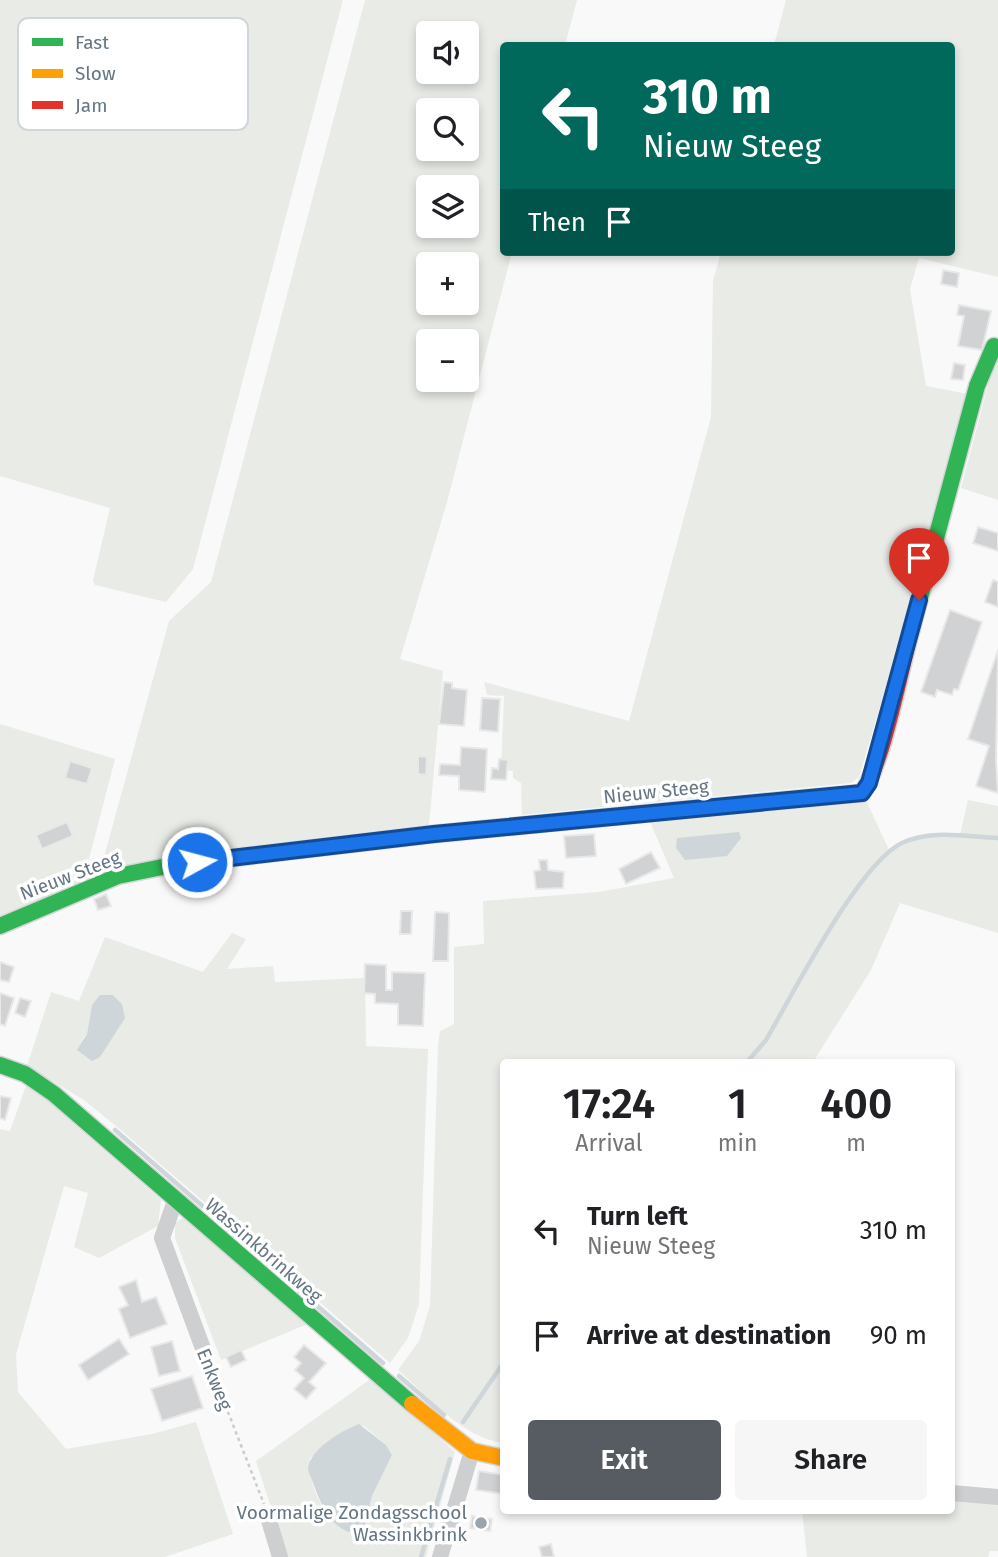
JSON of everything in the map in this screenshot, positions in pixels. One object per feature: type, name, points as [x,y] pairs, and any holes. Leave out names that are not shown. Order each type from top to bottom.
[{"type":"street","name":"Nieuw Steeg","points":[[0,926],[118,876],[172,864],[434,834],[862,793],[869,783],[876,760],[977,386],[994,346]]},
{"type":"street","name":"Wassinkbrinkweg","points":[[0,1065],[24,1074],[54,1094],[424,1414],[472,1451],[500,1457]]},
{"type":"street","name":"Enkweg","points":[[175,1201],[162,1238],[205,1354]]},
{"type":"street","points":[[440,1557],[472,1451]]},
{"type":"street","points":[[955,1493],[998,1497]]},
{"type":"street","points":[[268,1517],[280,1557]]},
{"type":"path","name":"Enkweg","points":[[205,1354],[268,1517]]},
{"type":"shaded area","points":[[0,0],[343,0],[193,569],[166,602],[95,585],[93,580],[110,508],[0,476]]},
{"type":"shaded area","points":[[365,0],[577,0],[566,42],[500,42],[500,256],[511,256],[479,379],[479,329],[416,329],[416,392],[476,392],[447,502],[400,659],[443,671],[429,825],[99,875],[169,621],[211,582]]},
{"type":"shaded area","points":[[786,0],[998,0],[998,277],[919,258],[910,289],[926,386],[973,395],[859,777],[851,783],[522,815],[521,783],[513,778],[513,771],[501,770],[504,696],[487,695],[484,682],[629,721],[711,417],[713,281],[720,256],[955,256],[955,42],[775,42]]},
{"type":"shaded area","points":[[998,347],[998,500],[961,488]]},
{"type":"shaded area","points":[[0,724],[115,759],[83,882],[0,917]]},
{"type":"shaded area","points":[[864,796],[890,852],[925,834],[960,835],[968,800],[998,806],[998,933],[900,903],[871,970],[815,1059],[500,1059],[500,1442],[489,1440],[447,1415],[398,1370],[419,1341],[430,1306],[438,1046],[440,1031],[454,1024],[454,947],[484,944],[483,901],[599,892],[674,878],[648,817]]},
{"type":"shaded area","points":[[739,832],[741,838],[727,856],[685,860],[676,848],[677,838]]},
{"type":"shaded area","points":[[232,933],[246,939],[227,969],[273,966],[275,982],[365,978],[366,1046],[428,1049],[419,1304],[408,1338],[390,1363],[122,1131],[84,1100],[27,1066],[51,992],[79,1001],[105,937],[203,972]],"holes":[[[113,995],[122,1004],[79,1043],[87,1034],[92,1005]]]},
{"type":"shaded area","points":[[100,995],[113,995],[122,1004],[125,1018],[100,1057],[92,1061],[77,1050],[87,1034],[92,1005]]},
{"type":"shaded area","points":[[27,1083],[161,1200],[158,1226],[99,1258],[74,1247],[88,1193],[64,1186],[16,1354],[18,1392],[66,1449],[152,1434],[196,1422],[233,1534],[165,1557],[0,1557],[0,1129],[10,1131]]},
{"type":"shaded area","points":[[186,1216],[310,1323],[221,1360],[175,1238],[175,1223]]},
{"type":"shaded area","points":[[372,1378],[455,1452],[426,1557],[287,1557],[256,1461]],"holes":[[[354,1426],[364,1426],[386,1445],[392,1455],[372,1496],[365,1525],[342,1529],[329,1516],[318,1497],[311,1477],[310,1458]]]},
{"type":"shaded area","points":[[359,1424],[386,1445],[392,1455],[372,1496],[365,1525],[349,1532],[328,1515],[308,1470],[313,1455],[319,1449],[343,1431]]},
{"type":"shaded area","points":[[955,1498],[998,1502],[998,1551],[990,1551],[988,1557],[807,1557],[802,1514],[955,1514]]},
{"type":"building","points":[[943,270],[959,273],[957,287],[941,284]]},
{"type":"building","points":[[959,305],[991,311],[982,350],[958,346],[964,316],[957,315]]},
{"type":"building","points":[[954,363],[965,365],[963,380],[951,379]]},
{"type":"building","points":[[978,527],[998,533],[998,551],[973,543]]},
{"type":"building","points":[[993,580],[998,582],[998,607],[985,602]]},
{"type":"building","points":[[950,610],[982,622],[958,690],[954,689],[952,695],[937,690],[935,697],[921,692]]},
{"type":"building","points":[[998,650],[998,793],[976,786],[989,746],[968,739]]},
{"type":"building","points":[[444,682],[452,683],[452,688],[467,690],[464,726],[439,724]]},
{"type":"building","points":[[482,698],[500,699],[498,732],[480,730]]},
{"type":"building","points":[[461,747],[487,749],[485,792],[459,790],[459,776],[439,775],[440,764],[460,765]]},
{"type":"building","points":[[418,756],[427,757],[426,775],[418,774]]},
{"type":"building","points":[[499,759],[508,760],[506,780],[491,779],[492,768],[498,769]]},
{"type":"building","points":[[70,761],[92,768],[87,784],[65,778]]},
{"type":"building","points":[[67,822],[73,836],[42,849],[36,835]]},
{"type":"building","points":[[594,834],[596,856],[566,858],[564,836]]},
{"type":"building","points":[[651,852],[660,868],[626,884],[619,869]]},
{"type":"building","points":[[539,860],[547,860],[548,870],[564,872],[563,888],[536,889],[534,871],[540,870]]},
{"type":"building","points":[[106,894],[111,906],[98,910],[94,899]]},
{"type":"building","points":[[401,911],[412,911],[411,934],[400,934]]},
{"type":"building","points":[[435,912],[449,913],[448,961],[433,961]]},
{"type":"building","points":[[0,962],[14,967],[9,982],[0,980]]},
{"type":"building","points":[[365,964],[386,965],[386,990],[392,990],[392,972],[425,973],[423,1026],[398,1025],[398,1004],[375,1003],[375,994],[364,993]]},
{"type":"building","points":[[0,993],[14,998],[5,1026],[0,1024]]},
{"type":"building","points":[[20,998],[31,1001],[25,1017],[15,1013]]},
{"type":"building","points":[[0,1096],[11,1098],[5,1120],[0,1118]]},
{"type":"building","points":[[136,1280],[142,1302],[156,1297],[167,1324],[130,1338],[119,1309],[128,1305],[119,1287]]},
{"type":"building","points":[[119,1339],[129,1354],[88,1380],[79,1365]]},
{"type":"building","points":[[172,1341],[180,1371],[159,1376],[151,1347]]},
{"type":"building","points":[[304,1345],[326,1363],[309,1382],[316,1388],[306,1399],[294,1389],[304,1378],[295,1370],[301,1363],[294,1357]]},
{"type":"building","points":[[241,1350],[246,1360],[231,1367],[226,1357]]},
{"type":"building","points":[[192,1376],[203,1408],[162,1421],[151,1389]]},
{"type":"building","points":[[479,1471],[500,1474],[500,1493],[476,1490]]},
{"type":"building","name":"Voormalige Zondagsschool Wassinkbrink","points":[[472,1516],[492,1519],[490,1531],[470,1528]]},
{"type":"building","points":[[551,1544],[554,1557],[542,1557],[539,1547]]},
{"type":"waterway","points":[[750,1059],[766,1040],[847,902],[885,855],[902,843],[925,836],[998,838]]},
{"type":"waterway","points":[[115,1130],[383,1363]]},
{"type":"waterway","points":[[463,1422],[500,1368]]},
{"type":"waterway","points":[[399,1376],[444,1415]]},
{"type":"waterway","points":[[421,1557],[450,1459]]},
{"type":"traffic: fast","points":[[911,631],[977,386],[994,346]]},
{"type":"traffic: fast","points":[[0,926],[118,876],[172,865],[434,834],[765,802]]},
{"type":"traffic: fast","points":[[0,1065],[25,1074],[54,1094],[412,1404]]},
{"type":"traffic: slow","points":[[412,1404],[472,1451],[500,1457]]},
{"type":"traffic: jam","points":[[765,802],[862,793],[870,779],[884,739],[911,631]]},
{"type":"place","name":"Voormalige Zondagsschool Wassinkbrink","points":[[481,1523]]},
{"type":"route","points":[[197,862],[434,834],[862,793],[869,783],[919,600]]}]
